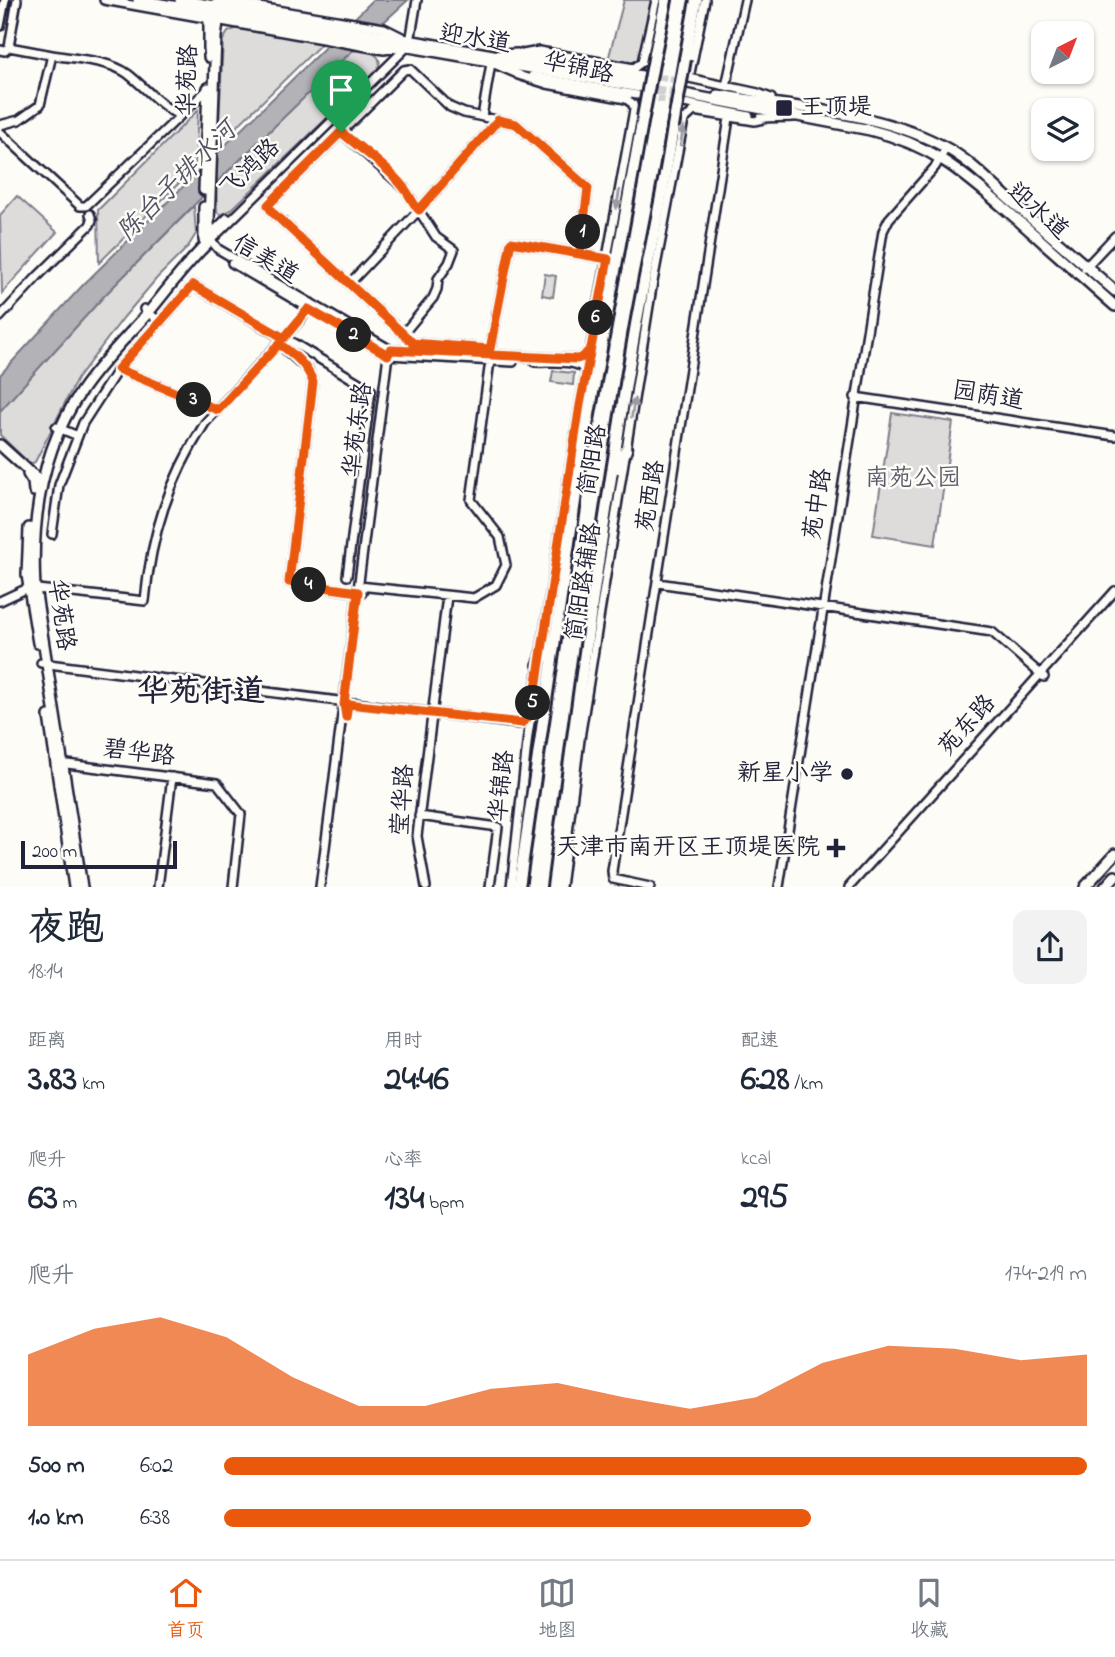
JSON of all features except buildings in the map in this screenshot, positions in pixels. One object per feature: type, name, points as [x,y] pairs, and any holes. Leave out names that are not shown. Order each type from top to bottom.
[{"type":"highway","name":"简阳路","points":[[519,887],[582,453],[666,0]]},
{"type":"highway","name":"简阳路","points":[[553,887],[575,720],[635,333],[667,170],[696,0]]},
{"type":"highway","points":[[611,484],[626,450]]},
{"type":"highway","points":[[539,665],[555,629]]},
{"type":"main road","name":"迎水道","points":[[138,0],[216,5],[240,14],[640,85]]},
{"type":"main road","name":"华苑路","points":[[74,887],[60,763],[27,545],[37,493],[35,478],[59,428],[83,389],[146,310],[206,242],[216,5]]},
{"type":"main road","name":"迎水道","points":[[686,89],[798,106],[922,136],[948,149],[969,164],[1115,291]]},
{"type":"main road","name":"迎水道","points":[[686,89],[798,117],[899,138],[966,176],[1115,306]]},
{"type":"main road","points":[[942,161],[959,160],[969,164]]},
{"type":"main road","points":[[206,242],[208,249],[214,252]]},
{"type":"main road","name":"华苑路","points":[[35,478],[47,466],[59,428]]},
{"type":"main road","points":[[0,447],[35,478]]},
{"type":"main road","name":"华苑路","points":[[60,763],[82,887]]},
{"type":"main road","points":[[1086,887],[1115,854]]},
{"type":"main road","points":[[1105,887],[1115,876]]},
{"type":"street","points":[[0,26],[5,0]]},
{"type":"street","points":[[0,50],[5,51],[9,47],[17,0]]},
{"type":"street","points":[[104,0],[216,5],[406,44],[416,0]]},
{"type":"street","points":[[490,60],[538,51],[634,68],[642,62],[656,0]]},
{"type":"street","points":[[686,89],[705,0]]},
{"type":"street","points":[[726,86],[744,0]]},
{"type":"street","points":[[216,5],[338,31]]},
{"type":"street","name":"飞鸿路","points":[[206,242],[406,44]]},
{"type":"street","points":[[9,47],[109,66],[126,72],[168,110],[180,116]]},
{"type":"street","points":[[523,54],[640,85]]},
{"type":"street","points":[[52,55],[40,105],[25,117],[3,125],[2,134],[80,206],[86,206],[211,89]]},
{"type":"street","points":[[490,60],[518,75],[640,85]]},
{"type":"street","points":[[482,117],[490,60]]},
{"type":"street","points":[[580,254],[588,188],[516,124],[464,113],[450,107],[410,69],[404,70],[268,205],[272,212],[413,343],[490,349],[511,242],[608,259]]},
{"type":"street","name":"华锦路","points":[[511,887],[528,735],[580,405],[634,110],[633,104],[626,99],[547,84],[518,75]]},
{"type":"street","points":[[686,89],[726,86],[798,106]]},
{"type":"street","points":[[686,89],[771,98]]},
{"type":"street","points":[[686,89],[764,119],[798,117]]},
{"type":"street","name":"简阳路辅路","points":[[561,887],[574,778],[652,287],[684,120],[694,111],[755,121],[764,119]]},
{"type":"street","name":"苑西路","points":[[613,879],[612,871],[729,118]]},
{"type":"street","points":[[349,284],[498,120]]},
{"type":"street","points":[[341,132],[405,189],[436,237],[454,250],[438,279],[433,298],[403,334]]},
{"type":"street","name":"苑中路","points":[[781,887],[857,397],[886,232],[942,161],[948,149]]},
{"type":"street","points":[[0,317],[38,275],[90,225],[90,214]]},
{"type":"street","points":[[1079,275],[1115,236]]},
{"type":"street","name":"信美道","points":[[206,242],[390,356],[577,359],[583,357],[591,348]]},
{"type":"street","name":"信美道","points":[[214,252],[310,306],[390,356],[577,364],[584,367],[586,372]]},
{"type":"street","points":[[52,534],[60,485],[83,423],[118,369],[193,285],[371,390],[347,576]]},
{"type":"street","points":[[2,597],[32,588],[145,601],[158,519],[195,439],[205,423],[283,340],[310,306]]},
{"type":"street","points":[[146,310],[160,322]]},
{"type":"street","points":[[283,340],[309,370],[313,382],[289,582],[474,598],[496,585],[506,565],[500,537],[471,500],[490,361]]},
{"type":"street","name":"华苑东路","points":[[322,887],[390,356]]},
{"type":"street","points":[[118,369],[218,410]]},
{"type":"street","name":"园荫道","points":[[857,397],[1115,436]]},
{"type":"street","points":[[580,405],[582,453]]},
{"type":"street","points":[[59,428],[78,436]]},
{"type":"street","points":[[658,583],[992,632],[1042,675]]},
{"type":"street","name":"华苑东路","points":[[345,706],[360,589]]},
{"type":"street","name":"苑东路","points":[[855,887],[1115,591]]},
{"type":"street","name":"莹华路","points":[[426,887],[417,836],[447,596]]},
{"type":"street","name":"苑东路","points":[[849,887],[1115,598]]},
{"type":"street","points":[[46,663],[332,701],[345,706]]},
{"type":"street","points":[[332,701],[346,686]]},
{"type":"street","points":[[332,701],[340,707],[432,713],[519,724],[532,714]]},
{"type":"street","points":[[432,713],[519,727],[526,730],[528,735]]},
{"type":"street","points":[[574,778],[575,720]]},
{"type":"street","name":"碧华路","points":[[60,763],[217,783],[241,814],[233,887]]},
{"type":"street","points":[[158,887],[172,777]]},
{"type":"street","points":[[419,816],[498,827],[490,887]]},
{"type":"street","points":[[613,879],[618,885],[632,887]]},
{"type":"street","points":[[613,879],[650,887]]},
{"type":"green space","points":[[624,0],[653,0],[639,57],[637,62],[631,64],[608,60]]},
{"type":"green space","points":[[237,28],[323,42],[218,145],[223,40],[228,32]]},
{"type":"green space","points":[[362,50],[379,58],[377,70],[231,210],[221,215],[217,212],[216,183],[352,51]]},
{"type":"green space","points":[[198,110],[195,167],[99,263],[98,210]]},
{"type":"green space","points":[[17,196],[57,232],[2,293],[0,215]]},
{"type":"green space","points":[[194,206],[196,234],[187,248],[124,317],[77,379],[35,462],[30,464],[0,435],[0,411],[104,296]]},
{"type":"green space","points":[[545,274],[556,276],[553,297],[542,295]]},
{"type":"green space","points":[[553,371],[574,373],[573,385],[551,382]]},
{"type":"green space","name":"南苑公园","points":[[892,413],[953,422],[935,545],[873,535]]},
{"type":"shaded area","points":[[373,0],[408,0],[216,183],[104,296],[0,411],[0,375],[83,285]]},
{"type":"tunnel","points":[[649,76],[686,81]]},
{"type":"tunnel","points":[[642,88],[683,94]]},
{"type":"tunnel","points":[[637,95],[682,103]]},
{"type":"place","name":"王顶堤","points":[[784,108]]},
{"type":"place","name":"新星小学","points":[[847,774]]},
{"type":"place","name":"天津市南开区王顶堤医院","points":[[836,848]]},
{"type":"district","name":"华苑街道","points":[[201,693]]},
{"type":"route","points":[[341,132],[268,205],[272,212],[413,343],[490,349],[511,242],[608,259],[580,405],[532,714],[519,724],[348,704],[346,717],[344,704],[358,592],[289,582],[313,382],[309,370],[291,352],[279,344],[218,410],[118,369],[193,285],[284,338],[308,309],[388,355],[391,350],[577,359],[588,353],[608,259],[580,254],[588,188],[516,124],[498,120],[419,210],[392,176],[341,132]]},
{"type":"water label","name":"陈台子排水河","points":[[178,182]]}]
